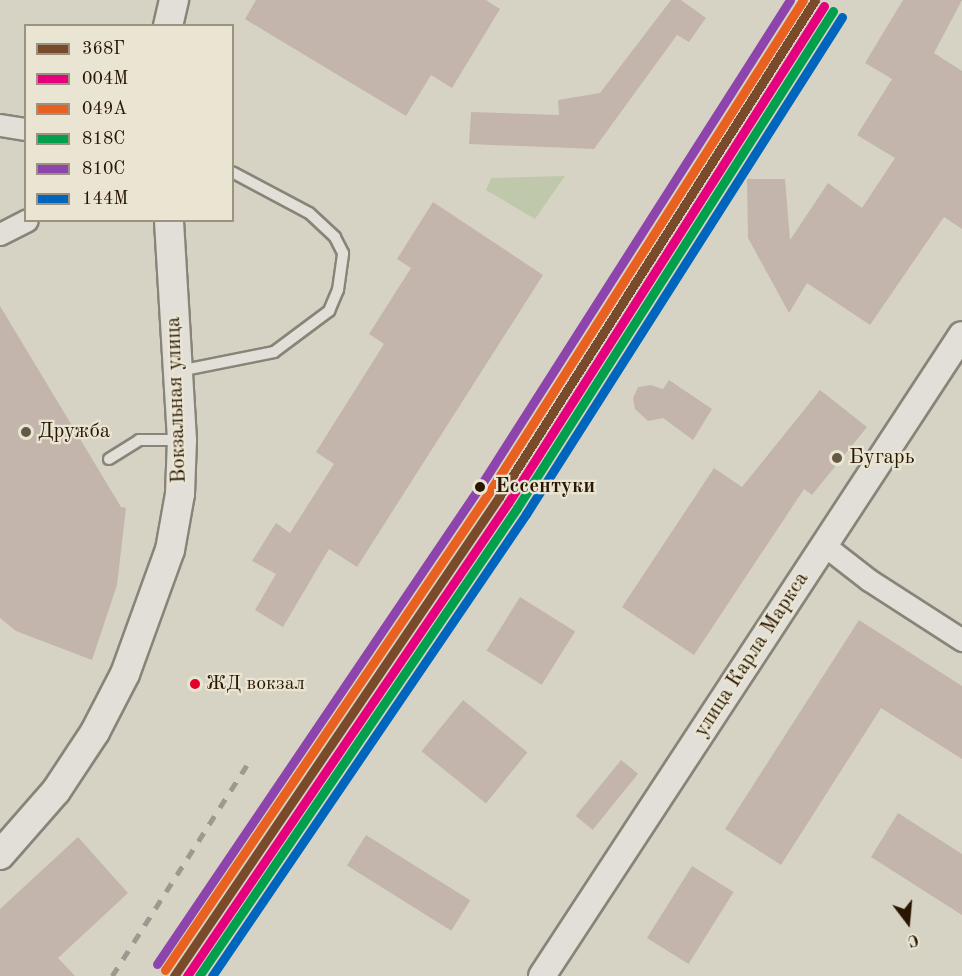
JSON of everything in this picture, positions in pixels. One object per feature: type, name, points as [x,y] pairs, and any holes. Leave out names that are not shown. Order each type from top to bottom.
[{"type":"main road","points":[[168,24],[174,0]]},
{"type":"main road","name":"Вокзальная улица","points":[[0,855],[56,791],[95,732],[125,674],[170,550],[180,494],[182,440],[169,222]]},
{"type":"street","points":[[0,125],[24,129]]},
{"type":"street","points":[[0,234],[24,222]]},
{"type":"street","name":"улица Карла Маркса","points":[[542,976],[962,335]]},
{"type":"street","points":[[824,545],[869,580],[962,640]]},
{"type":"lane","points":[[178,371],[274,352],[329,311],[338,290],[343,253],[335,237],[309,213],[234,173]]},
{"type":"lane","points":[[110,459],[139,440],[182,440]]},
{"type":"green space","points":[[565,176],[535,219],[486,190],[491,178]]},
{"type":"building","points":[[256,0],[486,0],[500,9],[452,88],[431,75],[406,116],[245,19]]},
{"type":"building","points":[[671,0],[681,0],[706,18],[689,42],[677,35],[594,149],[469,144],[471,112],[559,115],[558,100],[600,93]]},
{"type":"building","points":[[903,0],[962,0],[934,53],[962,71],[962,229],[944,217],[870,325],[807,283],[789,313],[748,238],[747,179],[785,179],[790,240],[828,183],[862,208],[895,158],[857,135],[892,79],[865,63]]},
{"type":"building","points":[[433,202],[543,275],[357,567],[329,549],[283,627],[255,610],[276,574],[252,561],[276,523],[290,533],[334,464],[316,452],[384,344],[369,334],[411,268],[397,259]]},
{"type":"building","points":[[0,306],[121,507],[126,508],[117,585],[92,660],[16,631],[0,618]]},
{"type":"building","points":[[669,380],[712,409],[693,440],[663,418],[648,421],[635,409],[633,398],[638,387],[651,385],[663,389]]},
{"type":"building","points":[[820,390],[867,427],[812,495],[804,489],[694,655],[622,607],[714,468],[742,487]]},
{"type":"building","points":[[520,597],[575,631],[542,685],[487,650]]},
{"type":"building","points":[[859,620],[962,686],[962,759],[881,708],[781,865],[725,829]]},
{"type":"building","points":[[463,700],[528,752],[486,804],[421,751]]},
{"type":"building","points":[[621,760],[638,774],[593,830],[576,816]]},
{"type":"building","points":[[898,813],[962,854],[962,915],[871,857]]},
{"type":"building","points":[[366,835],[470,900],[451,931],[347,866]]},
{"type":"building","points":[[78,837],[128,893],[58,958],[75,976],[0,976],[0,909]]},
{"type":"building","points":[[692,866],[734,892],[689,964],[647,938]]},
{"type":"railway","points":[[112,976],[250,760]]},
{"type":"transit line","name":"810С","points":[[157,964],[481,485],[790,0]]},
{"type":"transit line","name":"049А","points":[[165,970],[490,491],[803,0]]},
{"type":"transit line","name":"368Г","points":[[174,976],[499,497],[815,0]]},
{"type":"transit line","name":"004М","points":[[187,976],[508,503],[824,6]]},
{"type":"transit line","name":"818С","points":[[199,976],[517,508],[833,11]]},
{"type":"transit line","name":"144М","points":[[212,976],[526,514],[842,17]]},
{"type":"place","name":"Дружба","points":[[26,432]]},
{"type":"place","name":"Бугарь","points":[[837,458]]},
{"type":"place","name":"Ессентуки","points":[[480,487]]},
{"type":"place","name":"ЖД вокзал","points":[[195,684]]}]
